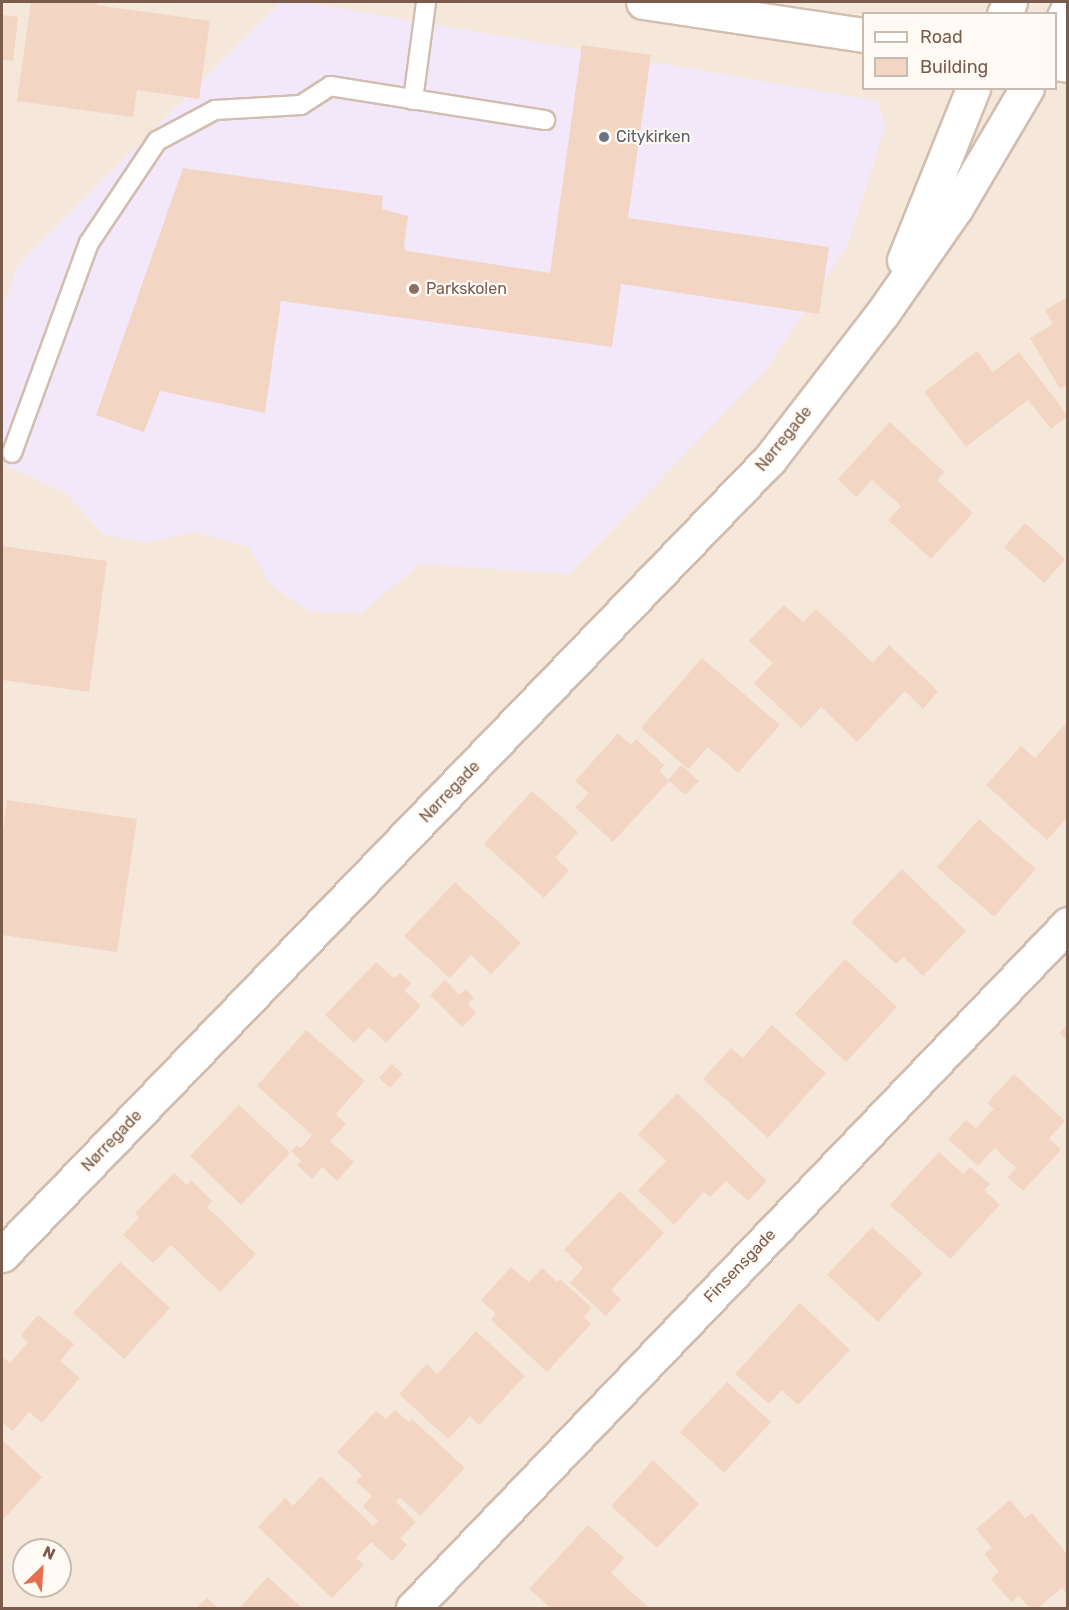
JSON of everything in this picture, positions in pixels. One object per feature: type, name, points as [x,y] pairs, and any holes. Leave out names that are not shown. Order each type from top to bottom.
[{"type":"street","points":[[643,2],[862,34]]},
{"type":"street","points":[[1057,32],[1068,8]]},
{"type":"street","name":"Nørregade","points":[[882,314],[972,90]]},
{"type":"street","name":"Nørregade","points":[[2,1255],[769,460],[882,314],[956,208],[1026,90]]},
{"type":"street","name":"Finsensgade","points":[[413,1608],[1068,924]]},
{"type":"lane","points":[[413,100],[426,2]]},
{"type":"lane","points":[[12,453],[89,243],[157,141],[215,110],[301,105],[330,86],[545,120]]},
{"type":"shaded area","points":[[2,2],[1067,2],[1067,1608],[2,1608]]},
{"type":"shaded area","name":"Parkskolen","points":[[281,2],[304,2],[878,101],[885,127],[848,244],[766,370],[569,574],[420,564],[361,613],[310,612],[271,586],[249,547],[193,532],[146,543],[103,534],[66,493],[2,464],[2,312],[17,266]]},
{"type":"building","points":[[31,2],[97,2],[97,5],[210,21],[199,99],[137,90],[133,117],[17,101]]},
{"type":"building","points":[[2,15],[18,17],[13,61],[2,60]]},
{"type":"building","points":[[582,45],[651,55],[628,218],[829,247],[819,314],[621,284],[612,347],[281,301],[265,413],[160,391],[144,432],[96,415],[183,168],[383,196],[382,209],[408,216],[404,247],[407,251],[550,273]]},
{"type":"building","points":[[1068,297],[1068,384],[1060,389],[1030,338],[1053,324],[1045,310]]},
{"type":"building","points":[[977,351],[993,372],[1019,352],[1068,416],[1051,429],[1028,400],[966,447],[924,392]]},
{"type":"building","points":[[890,422],[944,472],[937,480],[973,513],[931,559],[888,520],[901,506],[872,480],[856,497],[838,479]]},
{"type":"building","points":[[1025,523],[1065,559],[1044,583],[1004,547]]},
{"type":"building","points":[[2,546],[107,561],[89,692],[2,680]]},
{"type":"building","points":[[784,605],[803,622],[816,609],[873,663],[889,645],[938,691],[923,709],[905,691],[857,742],[821,707],[801,728],[754,683],[773,663],[749,641]]},
{"type":"building","points":[[702,658],[780,725],[738,773],[708,747],[688,769],[641,728]]},
{"type":"building","points":[[1066,723],[1068,817],[1047,840],[986,785],[1021,746],[1035,758]]},
{"type":"building","points":[[618,733],[631,745],[636,739],[664,765],[659,771],[668,780],[681,765],[699,781],[685,795],[669,781],[613,842],[575,807],[589,793],[575,781]]},
{"type":"building","points":[[532,791],[578,832],[555,858],[569,870],[544,898],[484,844]]},
{"type":"building","points":[[7,800],[137,819],[117,952],[2,935],[2,839]]},
{"type":"building","points":[[979,819],[1036,869],[994,917],[937,867]]},
{"type":"building","points":[[902,869],[966,931],[923,976],[903,957],[896,964],[851,922]]},
{"type":"building","points":[[455,882],[521,943],[491,974],[471,955],[450,978],[404,936]]},
{"type":"building","points":[[845,959],[897,1007],[846,1062],[795,1014]]},
{"type":"building","points":[[376,962],[394,978],[400,973],[411,983],[404,990],[421,1006],[386,1043],[369,1027],[354,1043],[325,1015]]},
{"type":"building","points":[[445,980],[459,995],[466,989],[474,998],[468,1004],[476,1013],[462,1027],[430,995]]},
{"type":"building","points":[[1068,1023],[1068,1041],[1059,1034]]},
{"type":"building","points":[[772,1025],[826,1073],[768,1138],[703,1079],[731,1048],[743,1058]]},
{"type":"building","points":[[306,1030],[365,1081],[336,1114],[346,1124],[330,1141],[354,1162],[337,1181],[322,1167],[312,1179],[297,1165],[301,1161],[291,1151],[297,1145],[301,1148],[312,1135],[257,1086]]},
{"type":"building","points":[[392,1064],[403,1074],[390,1088],[379,1078]]},
{"type":"building","points":[[1014,1074],[1065,1121],[1049,1138],[1061,1150],[1023,1191],[1008,1177],[1016,1168],[995,1148],[978,1166],[948,1139],[966,1120],[976,1128],[994,1109],[987,1103]]},
{"type":"building","points":[[677,1093],[767,1181],[748,1201],[726,1181],[710,1197],[704,1192],[674,1225],[638,1190],[666,1161],[638,1134]]},
{"type":"building","points":[[239,1105],[290,1153],[241,1205],[190,1156]]},
{"type":"building","points":[[939,1152],[963,1174],[970,1167],[990,1184],[984,1190],[1000,1205],[950,1259],[890,1205]]},
{"type":"building","points":[[174,1173],[187,1185],[191,1180],[212,1201],[207,1207],[256,1254],[220,1292],[171,1245],[153,1263],[123,1235],[139,1218],[135,1213]]},
{"type":"building","points":[[620,1191],[664,1233],[611,1290],[621,1299],[606,1316],[570,1283],[583,1268],[564,1250]]},
{"type":"building","points":[[872,1227],[923,1273],[878,1322],[827,1275]]},
{"type":"building","points":[[120,1262],[170,1308],[124,1359],[73,1313]]},
{"type":"building","points":[[511,1267],[529,1282],[542,1268],[557,1282],[560,1279],[592,1308],[584,1317],[591,1324],[547,1372],[491,1320],[496,1314],[481,1300]]},
{"type":"building","points":[[800,1303],[850,1350],[798,1405],[782,1390],[769,1404],[735,1374]]},
{"type":"building","points":[[38,1315],[74,1344],[60,1361],[80,1378],[42,1423],[29,1412],[13,1431],[2,1422],[2,1361],[5,1358],[10,1363],[28,1342],[21,1335]]},
{"type":"building","points":[[476,1331],[525,1376],[479,1425],[470,1416],[448,1439],[399,1394],[427,1364],[437,1374]]},
{"type":"building","points":[[727,1382],[771,1422],[724,1473],[680,1432]]},
{"type":"building","points":[[395,1410],[409,1422],[412,1419],[465,1468],[420,1516],[400,1497],[396,1502],[416,1522],[400,1538],[407,1545],[392,1561],[371,1542],[356,1558],[364,1565],[332,1598],[258,1527],[285,1498],[293,1506],[321,1476],[373,1526],[378,1521],[363,1506],[372,1496],[356,1482],[362,1475],[337,1452],[376,1411],[386,1419]]},
{"type":"building","points":[[2,1440],[42,1477],[2,1521]]},
{"type":"building","points":[[653,1460],[699,1504],[657,1548],[611,1506]]},
{"type":"building","points":[[1010,1500],[1025,1518],[1032,1513],[1068,1555],[1068,1595],[1062,1588],[1038,1608],[1030,1608],[1019,1596],[1011,1602],[991,1579],[999,1572],[984,1554],[992,1548],[976,1529]]},
{"type":"building","points":[[588,1525],[624,1558],[611,1573],[649,1608],[551,1608],[529,1589]]},
{"type":"building","points":[[268,1577],[302,1608],[239,1608]]},
{"type":"building","points":[[207,1598],[218,1608],[196,1608]]},
{"type":"place","name":"Citykirken","points":[[604,137]]},
{"type":"place","name":"Parkskolen","points":[[414,289]]}]
